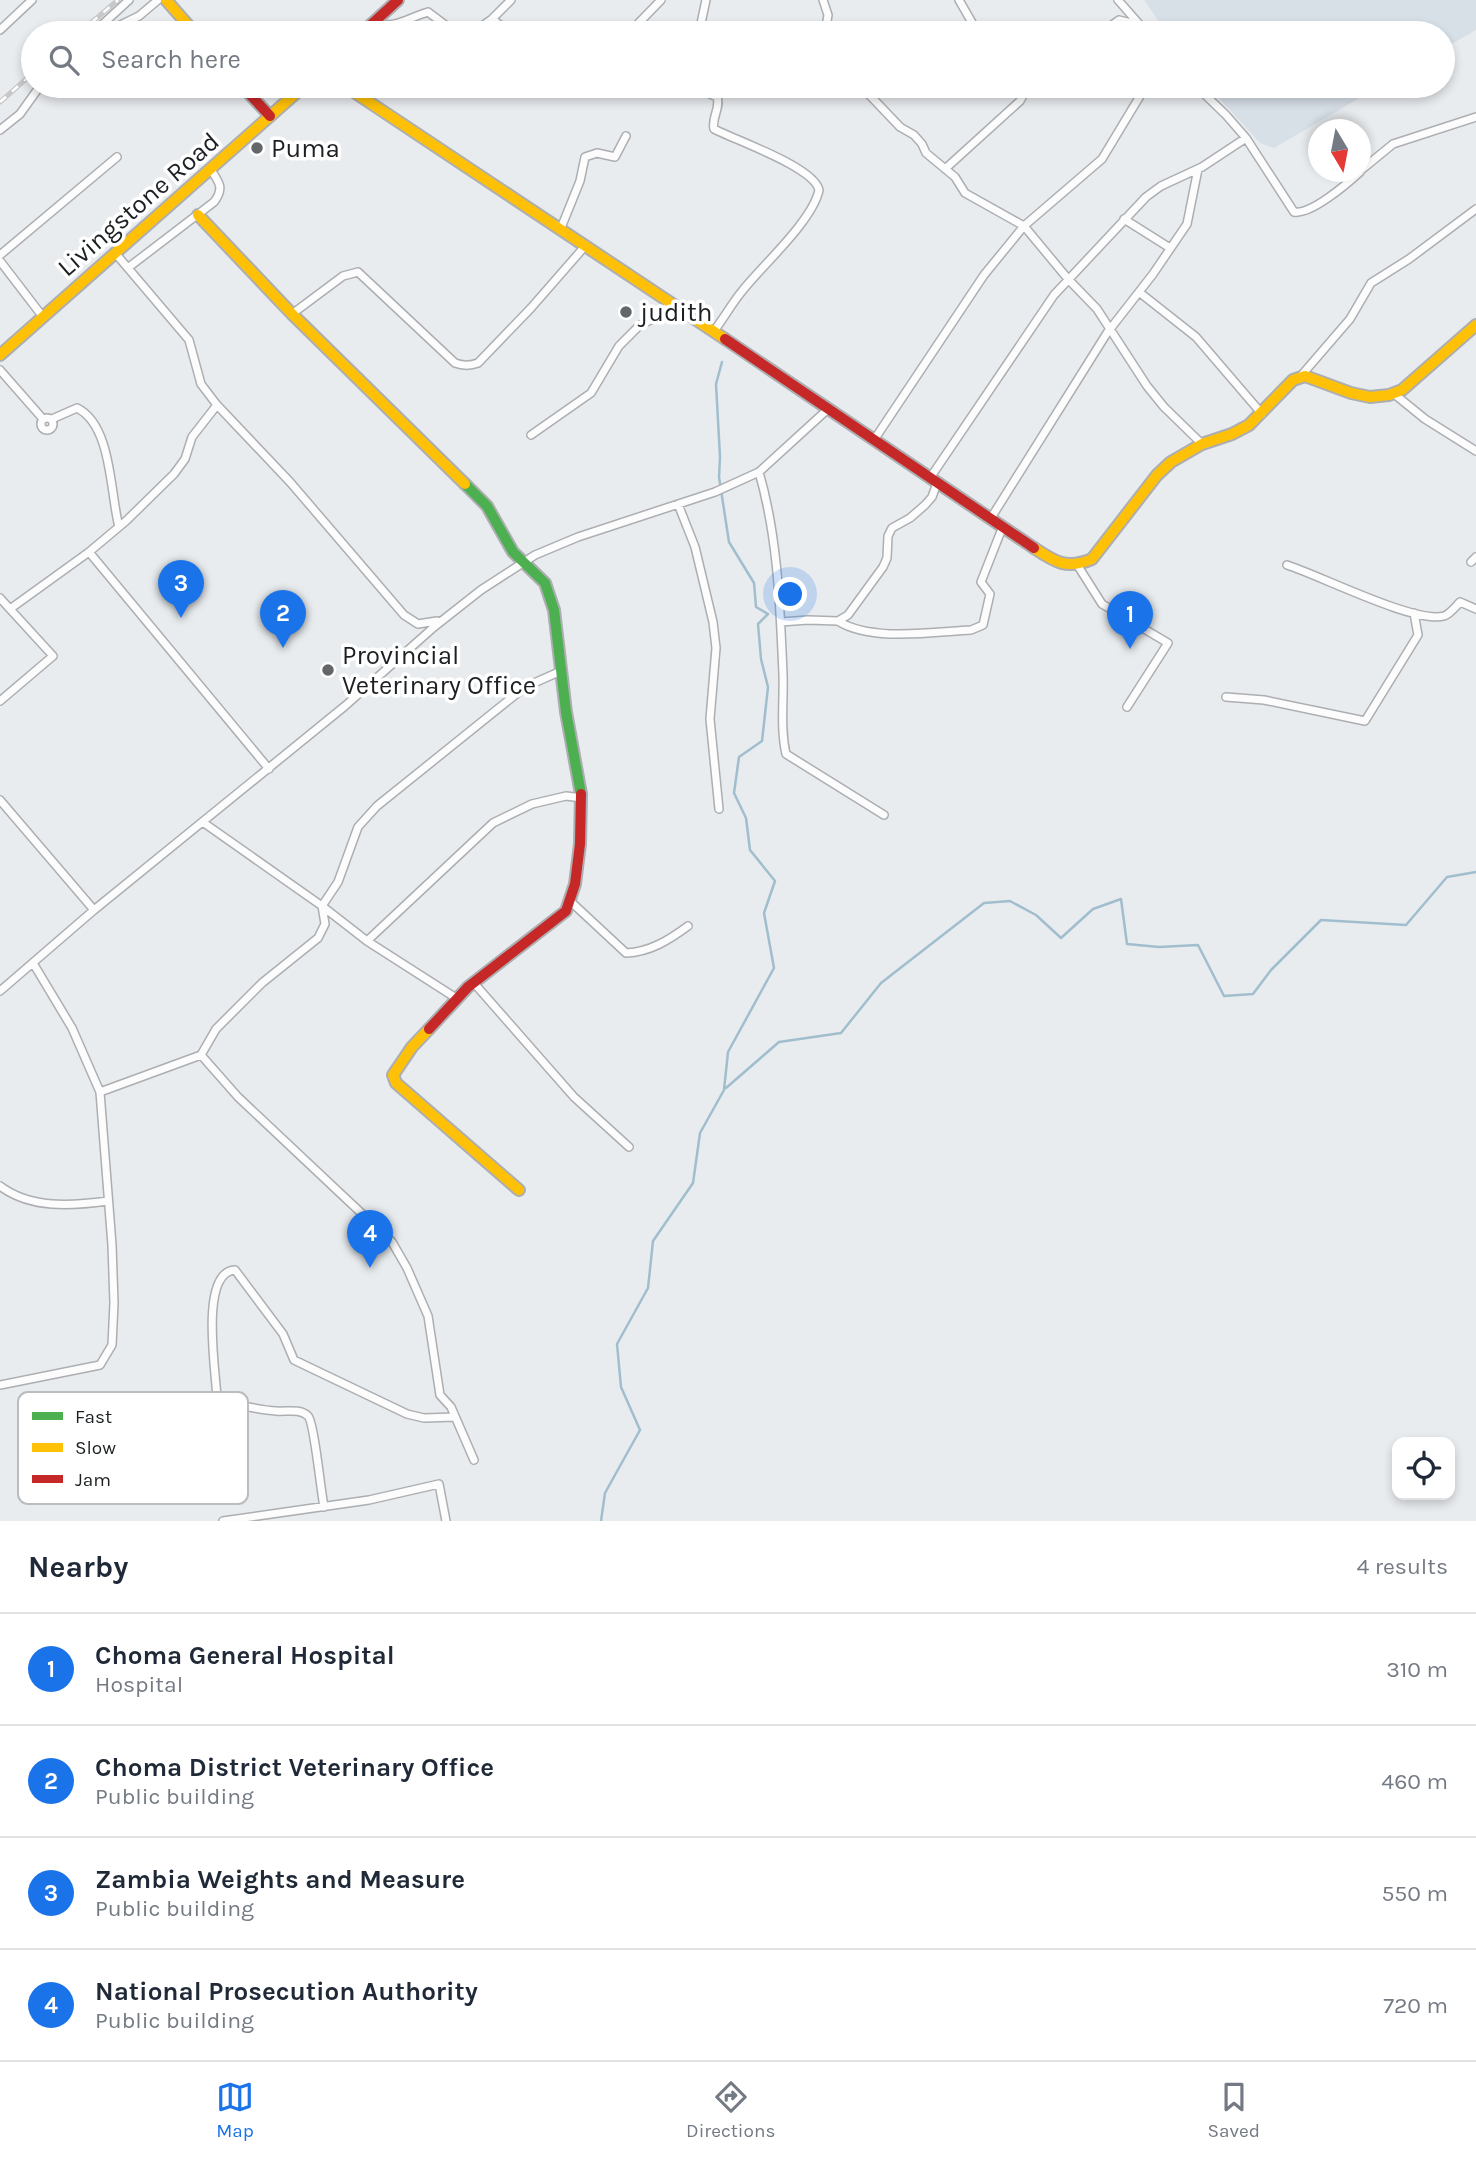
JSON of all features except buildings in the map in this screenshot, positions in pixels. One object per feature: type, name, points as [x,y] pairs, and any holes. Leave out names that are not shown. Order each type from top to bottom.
[{"type":"main road","points":[[166,0],[184,21]]},
{"type":"main road","points":[[375,21],[398,0]]},
{"type":"main road","points":[[253,98],[270,116]]},
{"type":"main road","name":"Livingstone Road","points":[[0,355],[290,98]]},
{"type":"main road","points":[[363,98],[561,228],[933,480],[1068,567],[1078,566],[1092,559],[1157,475],[1171,462],[1202,444],[1232,434],[1262,414],[1285,388],[1300,377],[1370,397],[1393,393],[1402,390],[1476,325]]},
{"type":"main road","points":[[198,215],[292,314],[487,506],[513,552],[545,583],[554,610],[582,798],[575,884],[566,911],[456,998],[412,1047],[393,1075],[396,1083],[519,1190]]},
{"type":"street","points":[[0,30],[32,0]]},
{"type":"street","points":[[106,21],[129,0]]},
{"type":"street","points":[[129,21],[158,0]]},
{"type":"street","points":[[489,21],[510,0]]},
{"type":"street","points":[[641,21],[661,0]]},
{"type":"street","points":[[701,21],[706,0]]},
{"type":"street","points":[[823,0],[828,15],[827,21]]},
{"type":"street","points":[[959,0],[971,21]]},
{"type":"street","points":[[1118,0],[1136,21]]},
{"type":"street","points":[[407,21],[428,12],[440,21]]},
{"type":"street","points":[[0,130],[20,114],[31,98]]},
{"type":"street","points":[[714,331],[742,290],[800,224],[818,198],[819,190],[816,181],[753,145],[714,129],[717,98]]},
{"type":"street","points":[[872,98],[900,127],[914,135],[926,153],[955,177],[965,194],[1024,226],[1068,279],[1093,303],[1147,386],[1202,444]]},
{"type":"street","points":[[945,169],[1021,98]]},
{"type":"street","points":[[874,440],[984,275],[1024,226],[1102,159],[1139,98]]},
{"type":"street","points":[[1208,98],[1246,138],[1296,212],[1303,212],[1349,182]]},
{"type":"street","points":[[1371,162],[1393,144],[1476,117]]},
{"type":"street","points":[[561,228],[580,181],[585,157],[597,153],[615,157],[626,135]]},
{"type":"street","points":[[838,621],[853,608],[883,567],[892,528],[910,518],[932,497],[933,480],[1054,295],[1152,192],[1198,169],[1246,138]]},
{"type":"street","points":[[0,254],[117,157]]},
{"type":"street","points":[[991,518],[1062,400],[1111,327],[1187,224],[1198,169]]},
{"type":"street","points":[[129,267],[198,215],[220,193],[220,183],[211,170]]},
{"type":"street","points":[[1300,377],[1350,319],[1371,283],[1476,209]]},
{"type":"street","points":[[1124,219],[1170,248]]},
{"type":"street","points":[[292,314],[343,276],[358,272],[455,363],[462,366],[473,365],[505,337],[586,245]]},
{"type":"street","points":[[116,253],[189,340],[201,384],[217,405],[290,482],[404,615],[418,624],[429,624],[445,618]]},
{"type":"street","points":[[0,261],[43,317]]},
{"type":"street","points":[[1139,292],[1196,337],[1262,414]]},
{"type":"street","points":[[531,435],[591,393],[619,346],[640,325],[663,314],[670,302]]},
{"type":"street","points":[[0,370],[43,419],[40,425],[49,430],[54,425],[52,419],[77,408],[88,415],[103,440],[120,527]]},
{"type":"street","points":[[1393,393],[1425,419],[1476,451]]},
{"type":"street","points":[[10,609],[120,527],[181,466],[192,437],[217,405]]},
{"type":"street","points":[[0,991],[481,590],[523,562],[578,537],[727,488],[759,472],[828,409]]},
{"type":"street","points":[[759,472],[767,501],[775,552],[783,687],[782,735],[786,754],[884,815]]},
{"type":"street","points":[[678,504],[695,547],[713,622],[716,648],[710,719],[719,809]]},
{"type":"street","points":[[780,622],[838,621],[849,628],[893,634],[971,630],[982,625],[990,594],[981,582],[1003,526]]},
{"type":"street","points":[[89,552],[269,769]]},
{"type":"street","points":[[1287,565],[1414,613],[1442,617],[1460,602],[1476,609]]},
{"type":"street","points":[[1078,566],[1102,604],[1168,643],[1127,707]]},
{"type":"street","points":[[0,598],[52,656],[0,701]]},
{"type":"street","points":[[1226,697],[1264,700],[1365,721],[1418,635],[1414,613]]},
{"type":"street","points":[[100,1092],[201,1055],[216,1029],[262,983],[318,938],[325,923],[322,906],[338,882],[358,827],[377,806],[525,687],[561,671]]},
{"type":"street","points":[[367,941],[493,823],[542,801],[566,796],[582,798]]},
{"type":"street","points":[[0,800],[94,910]]},
{"type":"street","points":[[204,822],[367,941],[456,998]]},
{"type":"street","points":[[569,900],[626,953],[641,952],[660,944],[688,926]]},
{"type":"street","points":[[0,1385],[100,1365],[112,1345],[114,1303],[100,1092],[72,1028],[33,963]]},
{"type":"street","points":[[473,982],[574,1097],[629,1147]]},
{"type":"street","points":[[201,1055],[238,1097],[392,1242],[407,1268],[428,1316],[440,1395],[451,1407],[474,1460]]},
{"type":"street","points":[[0,1186],[15,1196],[49,1204],[81,1205],[108,1201]]},
{"type":"street","points":[[217,1392],[211,1323],[216,1285],[222,1274],[232,1270],[283,1334],[294,1360],[407,1414],[424,1419],[455,1417]]},
{"type":"street","points":[[248,1405],[306,1414],[313,1425],[313,1442],[324,1507]]},
{"type":"street","points":[[223,1521],[369,1500],[439,1484],[446,1521]]},
{"type":"shaded area","points":[[1144,0],[1476,0],[1476,30],[1455,42],[1455,21],[1159,21]]},
{"type":"shaded area","points":[[1219,98],[1359,98],[1324,119],[1308,119],[1308,128],[1274,148],[1260,143]]},
{"type":"waterway","points":[[601,1521],[605,1493],[640,1430],[621,1387],[617,1344],[648,1288],[653,1241],[693,1183],[700,1133],[724,1090],[728,1052],[774,968],[764,913],[775,881],[750,850],[746,818],[734,793],[739,757],[762,741],[768,687],[761,659],[758,624],[768,614],[756,607],[754,583],[729,542],[719,477],[716,384],[722,362]]},
{"type":"waterway","points":[[726,1088],[779,1042],[841,1033],[881,983],[984,903],[1010,901],[1036,915],[1061,938],[1093,909],[1121,899],[1127,944],[1159,947],[1198,945],[1224,996],[1253,994],[1271,970],[1321,920],[1406,925],[1447,877],[1476,872]]},
{"type":"railway","points":[[93,21],[118,0]]},
{"type":"railway","points":[[0,102],[21,84]]},
{"type":"traffic: fast","points":[[465,484],[487,506],[513,552],[545,583],[554,610],[566,712],[581,794]]},
{"type":"traffic: slow","points":[[166,0],[184,21]]},
{"type":"traffic: slow","points":[[0,355],[290,98]]},
{"type":"traffic: slow","points":[[363,98],[725,339]]},
{"type":"traffic: slow","points":[[198,215],[292,314],[465,484]]},
{"type":"traffic: slow","points":[[1034,548],[1062,563],[1075,564],[1092,559],[1157,475],[1171,462],[1202,444],[1249,425],[1293,380],[1305,376],[1351,393],[1370,397],[1389,395],[1402,390],[1476,325]]},
{"type":"traffic: slow","points":[[429,1029],[412,1047],[393,1075],[396,1083],[519,1190]]},
{"type":"traffic: jam","points":[[375,21],[398,0]]},
{"type":"traffic: jam","points":[[253,98],[270,116]]},
{"type":"traffic: jam","points":[[725,339],[1034,548]]},
{"type":"traffic: jam","points":[[429,1029],[468,987],[566,911],[575,884],[580,844],[581,794]]},
{"type":"place","name":"Puma","points":[[257,148]]},
{"type":"place","name":"judith","points":[[626,312]]},
{"type":"place","name":"Zambia Weights and Measure","points":[[181,618]]},
{"type":"place","name":"Choma District Veterinary Office","points":[[283,648]]},
{"type":"place","name":"Choma General Hospital","points":[[1130,649]]},
{"type":"place","name":"Provincial Veterinary Office","points":[[328,670]]},
{"type":"place","name":"National Prosecution Authority","points":[[370,1268]]}]
